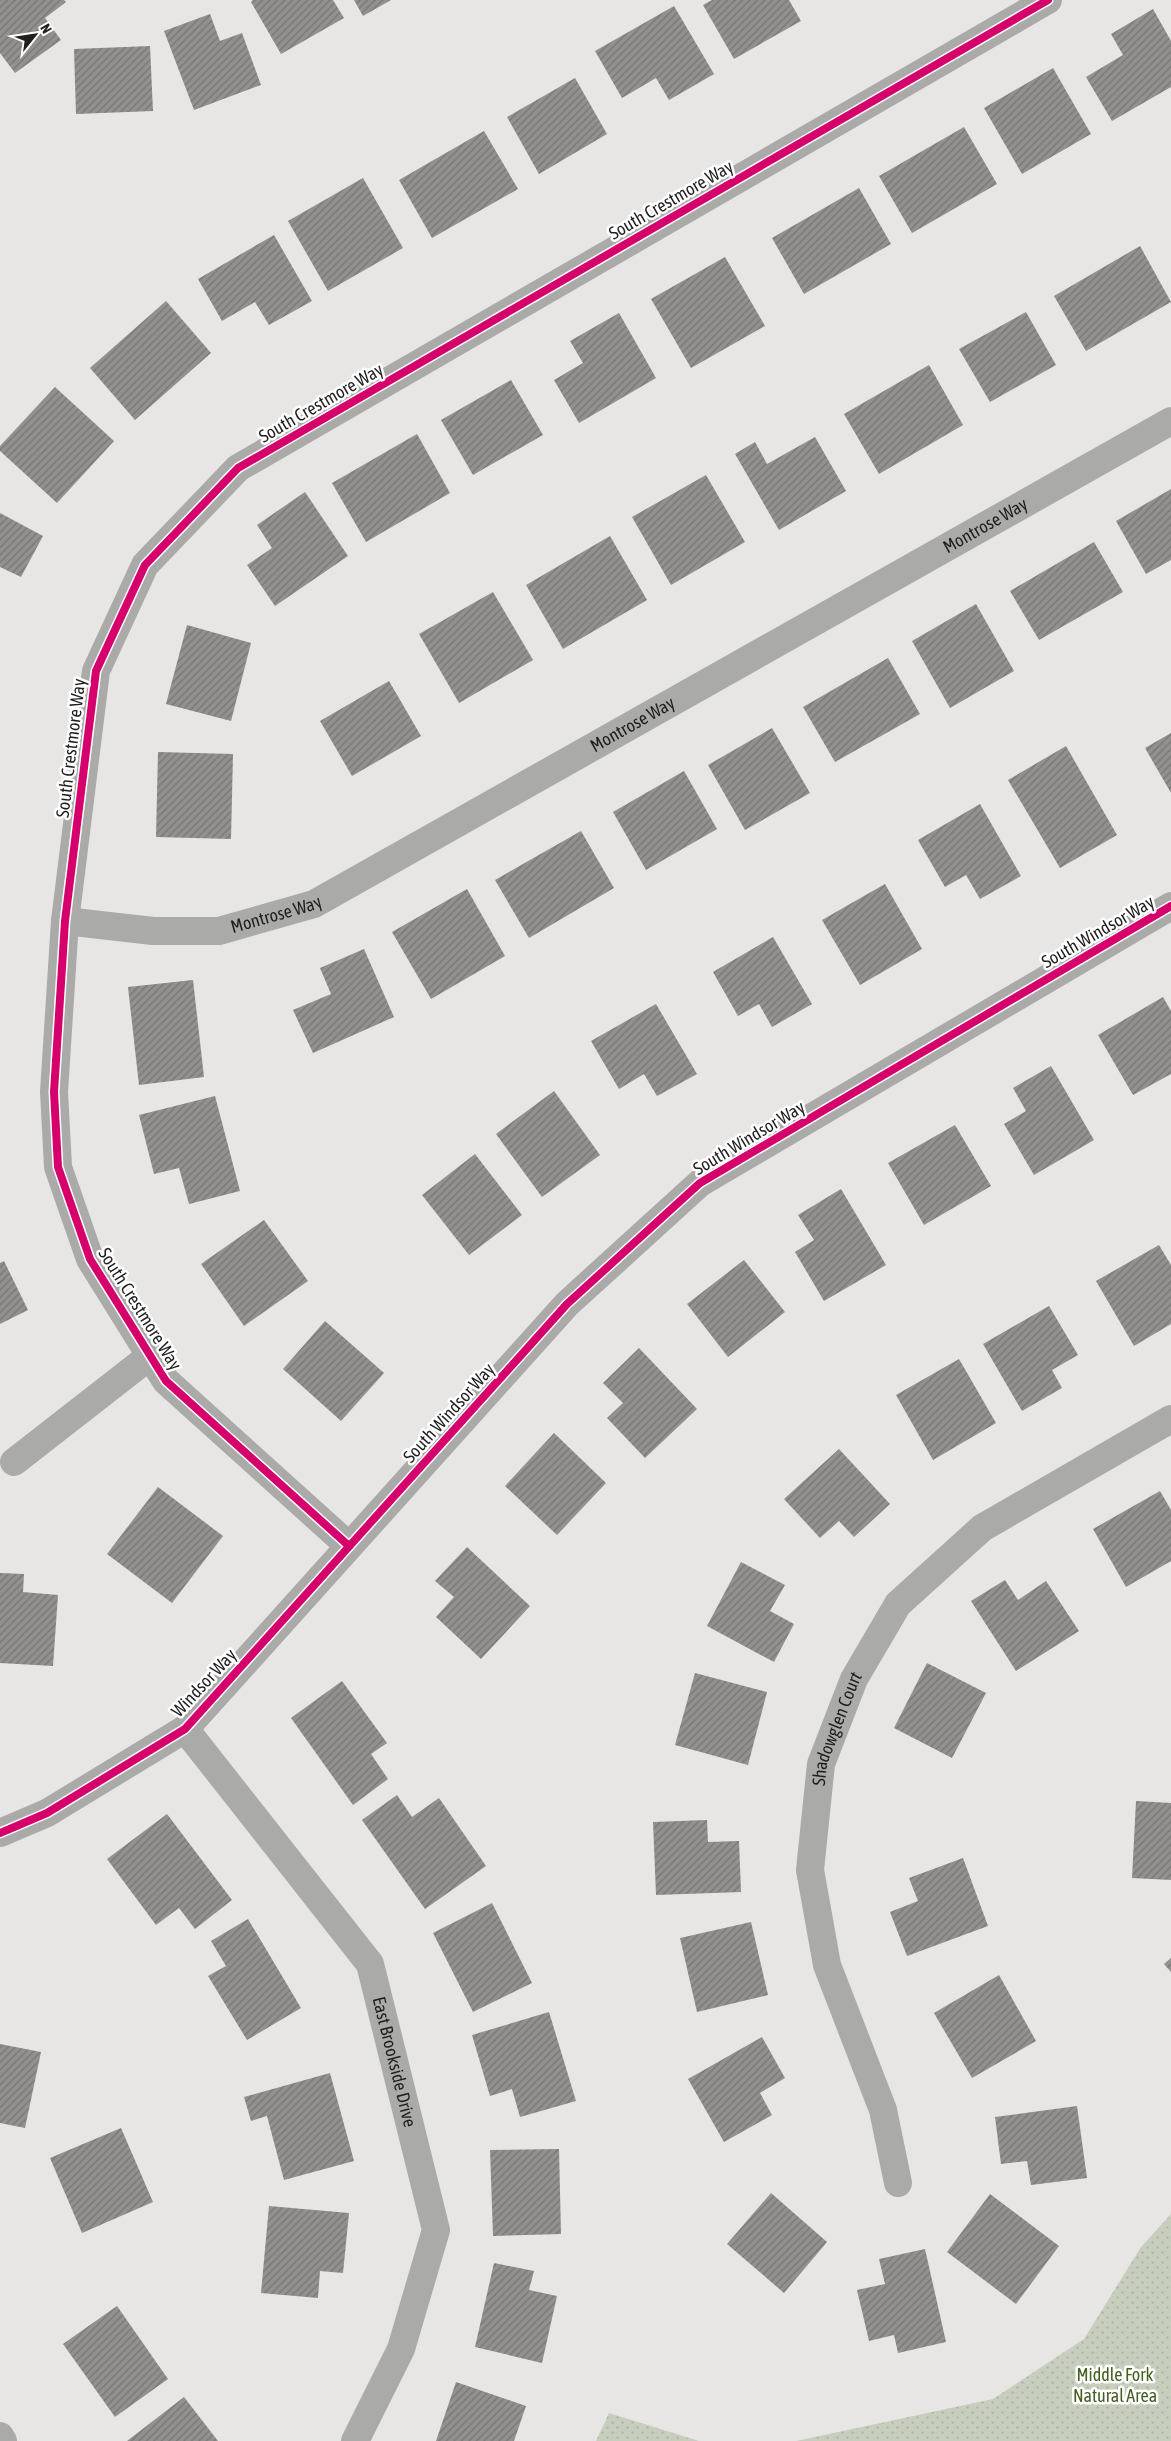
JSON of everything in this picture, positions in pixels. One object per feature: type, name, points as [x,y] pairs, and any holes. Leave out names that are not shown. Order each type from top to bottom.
[{"type":"street","name":"South Crestmore Way","points":[[349,1546],[166,1381],[90,1259],[58,1167],[54,1092],[64,921],[96,671],[145,565],[238,468],[1048,0]]},
{"type":"street","name":"Montrose Way","points":[[64,921],[153,931],[219,931],[314,904],[1171,421]]},
{"type":"street","name":"South Windsor Way","points":[[349,1546],[566,1304],[700,1183],[1171,906]]},
{"type":"street","points":[[14,1462],[150,1356]]},
{"type":"street","name":"Shadowglen Court","points":[[898,2183],[883,2110],[827,1965],[810,1870],[821,1764],[854,1679],[898,1604],[982,1528],[1171,1419]]},
{"type":"street","name":"Windsor Way","points":[[0,1833],[47,1814],[185,1729],[349,1546]]},
{"type":"street","name":"East Brookside Drive","points":[[185,1729],[370,1964],[434,2220],[436,2230],[400,2349],[355,2441]]},
{"type":"street","points":[[0,2436],[3,2441]]},
{"type":"green space","name":"Middle Fork Natural Area","points":[[1171,2214],[1171,2441],[796,2441],[993,2399],[1084,2339],[1141,2247]]},
{"type":"green space","points":[[609,2413],[699,2441],[596,2441]]},
{"type":"building","points":[[0,0],[64,0],[66,2],[45,18],[61,40],[15,73],[0,53]]},
{"type":"building","points":[[253,0],[333,0],[344,18],[281,54],[251,2]]},
{"type":"building","points":[[354,0],[391,0],[363,16]]},
{"type":"building","points":[[712,0],[789,0],[801,21],[734,59],[703,5]]},
{"type":"building","points":[[674,6],[714,74],[669,100],[656,78],[622,98],[595,51]]},
{"type":"building","points":[[1153,9],[1171,41],[1171,87],[1112,121],[1086,77],[1123,55],[1111,34]]},
{"type":"building","points":[[210,14],[220,41],[242,33],[261,85],[194,110],[164,31]]},
{"type":"building","points":[[150,46],[153,111],[76,114],[74,49]]},
{"type":"building","points":[[1053,68],[1091,134],[1022,174],[984,108]]},
{"type":"building","points":[[575,78],[607,134],[539,174],[507,117]]},
{"type":"building","points":[[964,127],[997,184],[912,233],[879,176]]},
{"type":"building","points":[[484,131],[518,189],[432,238],[399,180]]},
{"type":"building","points":[[363,178],[403,248],[328,291],[288,221]]},
{"type":"building","points":[[859,188],[891,244],[804,294],[772,238]]},
{"type":"building","points":[[274,235],[312,301],[269,325],[255,302],[222,321],[198,279]]},
{"type":"building","points":[[1140,246],[1171,302],[1086,351],[1054,296]]},
{"type":"building","points":[[725,257],[765,326],[691,368],[651,299]]},
{"type":"building","points":[[166,301],[211,353],[135,420],[90,368]]},
{"type":"building","points":[[1026,312],[1056,365],[990,402],[959,349]]},
{"type":"building","points":[[619,313],[656,378],[579,423],[554,380],[583,363],[570,341]]},
{"type":"building","points":[[929,365],[963,425],[879,474],[844,414]]},
{"type":"building","points":[[511,380],[543,435],[473,475],[441,420]]},
{"type":"building","points":[[55,387],[114,441],[57,503],[0,451],[0,446]]},
{"type":"building","points":[[417,434],[450,493],[366,542],[332,483]]},
{"type":"building","points":[[815,437],[846,491],[779,530],[735,454],[755,442],[767,464]]},
{"type":"building","points":[[706,475],[745,542],[671,585],[632,517]]},
{"type":"building","points":[[1171,489],[1171,560],[1146,574],[1116,521]]},
{"type":"building","points":[[305,492],[348,556],[275,606],[247,565],[272,548],[257,525]]},
{"type":"building","points":[[0,513],[43,536],[21,577],[0,567]]},
{"type":"building","points":[[610,536],[647,600],[563,649],[526,585]]},
{"type":"building","points":[[1094,542],[1123,592],[1039,640],[1010,591]]},
{"type":"building","points":[[493,592],[533,660],[459,703],[419,634]]},
{"type":"building","points":[[976,604],[1014,671],[950,708],[912,641]]},
{"type":"building","points":[[187,625],[251,643],[231,721],[166,704]]},
{"type":"building","points":[[888,658],[920,714],[835,762],[803,707]]},
{"type":"building","points":[[389,681],[421,736],[352,776],[320,721]]},
{"type":"building","points":[[772,728],[810,793],[745,830],[708,765]]},
{"type":"building","points":[[1171,733],[1171,793],[1145,748]]},
{"type":"building","points":[[1066,746],[1117,835],[1060,868],[1008,780]]},
{"type":"building","points":[[158,752],[233,754],[231,839],[156,837]]},
{"type":"building","points":[[684,771],[717,829],[646,870],[613,812]]},
{"type":"building","points":[[980,804],[1021,876],[980,899],[966,875],[945,887],[918,840]]},
{"type":"building","points":[[581,831],[614,888],[529,938],[495,880]]},
{"type":"building","points":[[885,884],[922,949],[860,985],[822,920]]},
{"type":"building","points":[[467,889],[505,956],[431,999],[392,932]]},
{"type":"building","points":[[773,937],[812,1004],[772,1027],[759,1004],[738,1016],[713,972]]},
{"type":"building","points":[[364,949],[394,1017],[313,1053],[293,1010],[331,994],[320,968]]},
{"type":"building","points":[[193,980],[204,1077],[139,1085],[128,987]]},
{"type":"building","points":[[1163,997],[1171,1011],[1171,1074],[1133,1095],[1098,1035]]},
{"type":"building","points":[[656,1004],[697,1074],[657,1096],[644,1074],[619,1089],[591,1041]]},
{"type":"building","points":[[1051,1066],[1094,1140],[1034,1175],[1004,1124],[1026,1111],[1013,1088]]},
{"type":"building","points":[[554,1091],[600,1155],[542,1197],[496,1134]]},
{"type":"building","points":[[215,1096],[240,1191],[189,1204],[179,1168],[154,1174],[139,1115]]},
{"type":"building","points":[[955,1125],[991,1186],[924,1225],[888,1163]]},
{"type":"building","points":[[475,1154],[522,1215],[469,1255],[422,1195]]},
{"type":"building","points":[[841,1189],[886,1265],[824,1301],[795,1252],[814,1240],[798,1215]]},
{"type":"building","points":[[264,1220],[308,1281],[244,1326],[201,1264]]},
{"type":"building","points":[[1159,1245],[1171,1265],[1171,1324],[1134,1346],[1096,1281]]},
{"type":"building","points":[[744,1260],[785,1312],[728,1357],[687,1304]]},
{"type":"building","points":[[4,1261],[28,1310],[0,1324],[0,1263]]},
{"type":"building","points":[[1049,1306],[1078,1355],[1052,1370],[1062,1388],[1022,1411],[983,1344]]},
{"type":"building","points":[[325,1321],[384,1373],[341,1421],[283,1369]]},
{"type":"building","points":[[639,1348],[697,1409],[645,1458],[607,1418],[623,1403],[603,1383]]},
{"type":"building","points":[[959,1359],[996,1423],[933,1460],[896,1395]]},
{"type":"building","points":[[554,1433],[606,1483],[557,1535],[505,1486]]},
{"type":"building","points":[[839,1449],[890,1504],[854,1537],[839,1521],[820,1538],[784,1499]]},
{"type":"building","points":[[158,1487],[223,1536],[172,1603],[107,1554]]},
{"type":"building","points":[[1160,1491],[1171,1510],[1171,1561],[1126,1587],[1093,1529]]},
{"type":"building","points":[[467,1547],[530,1606],[481,1659],[436,1617],[454,1597],[435,1581]]},
{"type":"building","points":[[741,1562],[785,1585],[770,1611],[794,1624],[774,1662],[707,1626]]},
{"type":"building","points":[[0,1573],[24,1574],[23,1592],[58,1595],[53,1666],[0,1663]]},
{"type":"building","points":[[1005,1580],[1018,1600],[1046,1581],[1079,1631],[1016,1671],[971,1601]]},
{"type":"building","points":[[927,1663],[986,1693],[952,1758],[894,1728]]},
{"type":"building","points":[[695,1673],[767,1692],[748,1765],[675,1745]]},
{"type":"building","points":[[342,1681],[387,1743],[371,1754],[388,1779],[353,1805],[291,1718]]},
{"type":"building","points":[[397,1795],[412,1817],[439,1798],[486,1866],[425,1909],[362,1820]]},
{"type":"building","points":[[1136,1801],[1171,1803],[1171,1880],[1132,1878]]},
{"type":"building","points":[[167,1814],[232,1900],[195,1929],[179,1908],[156,1925],[107,1859]]},
{"type":"building","points":[[707,1820],[708,1842],[739,1841],[741,1892],[656,1895],[653,1822]]},
{"type":"building","points":[[963,1858],[988,1926],[907,1956],[890,1912],[918,1901],[909,1878]]},
{"type":"building","points":[[492,1903],[532,1983],[473,2012],[433,1933]]},
{"type":"building","points":[[248,1919],[301,2008],[247,2040],[208,1976],[226,1966],[211,1941]]},
{"type":"building","points":[[751,1922],[768,1995],[697,2012],[680,1938]]},
{"type":"building","points":[[1171,1958],[1171,1972],[1164,1964]]},
{"type":"building","points":[[999,1975],[1036,2041],[972,2078],[934,2013]]},
{"type":"building","points":[[549,2012],[576,2101],[520,2117],[512,2089],[490,2096],[472,2035]]},
{"type":"building","points":[[762,2037],[785,2078],[760,2093],[772,2115],[724,2142],[688,2079]]},
{"type":"building","points":[[0,2044],[41,2052],[25,2128],[0,2123]]},
{"type":"building","points":[[330,2073],[354,2161],[284,2180],[267,2116],[251,2121],[244,2097]]},
{"type":"building","points":[[1077,2106],[1087,2178],[1031,2185],[1027,2161],[1001,2164],[995,2117]]},
{"type":"building","points":[[121,2128],[153,2202],[82,2233],[50,2158]]},
{"type":"building","points":[[559,2149],[561,2234],[493,2236],[490,2150]]},
{"type":"building","points":[[771,2193],[827,2242],[784,2293],[727,2244]]},
{"type":"building","points":[[990,2194],[1059,2246],[1016,2304],[947,2252]]},
{"type":"building","points":[[269,2206],[349,2213],[343,2273],[320,2271],[318,2298],[261,2293]]},
{"type":"building","points":[[925,2249],[946,2342],[898,2353],[894,2335],[869,2341],[857,2290],[885,2284],[879,2259]]},
{"type":"building","points":[[494,2263],[534,2271],[529,2290],[557,2296],[542,2363],[475,2347]]},
{"type":"building","points":[[117,2306],[168,2379],[115,2417],[63,2344]]},
{"type":"building","points":[[456,2382],[526,2406],[514,2441],[436,2441]]},
{"type":"building","points":[[184,2397],[218,2441],[127,2441]]},
{"type":"cycle path","points":[[349,1546],[166,1381],[90,1259],[58,1167],[54,1092],[65,921],[96,671],[145,565],[238,468],[1048,0]]},
{"type":"cycle path","points":[[0,1833],[47,1813],[185,1729],[567,1304],[700,1183],[1171,906]]}]
